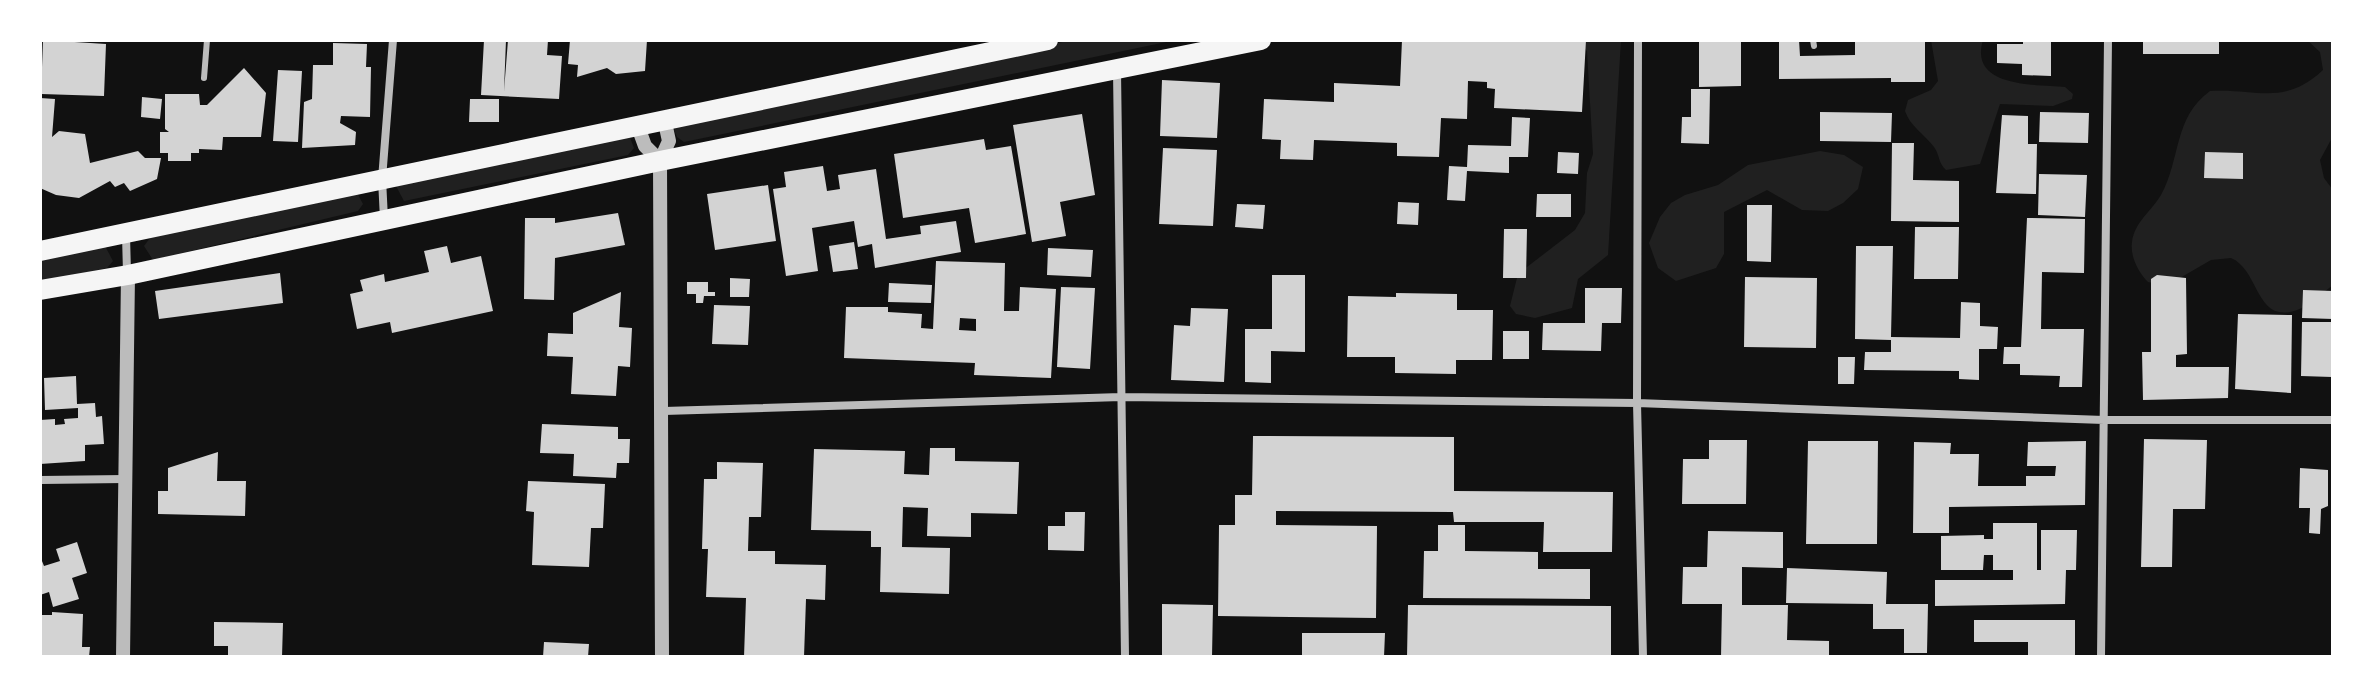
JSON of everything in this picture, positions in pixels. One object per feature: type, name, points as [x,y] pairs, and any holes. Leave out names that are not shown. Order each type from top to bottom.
[{"type":"main road","points":[[40,251],[1048,40]]},
{"type":"main road","points":[[40,290],[128,275],[660,161],[1117,70],[1214,45],[1261,40]]},
{"type":"street","points":[[384,219],[382,179],[393,40]]},
{"type":"street","points":[[1638,40],[1637,403],[1643,657]]},
{"type":"street","points":[[2101,657],[2108,40]]},
{"type":"street","points":[[1117,70],[1125,657]]},
{"type":"street","points":[[662,657],[664,411],[660,161],[669,141],[664,118]]},
{"type":"street","points":[[637,124],[645,146],[660,161]]},
{"type":"street","points":[[123,657],[126,234]]},
{"type":"street","points":[[664,411],[1121,397],[1637,403],[2104,420],[2333,420]]},
{"type":"street","points":[[40,480],[125,479]]},
{"type":"lane","points":[[204,78],[207,40]]},
{"type":"shaded area","points":[[1072,40],[1176,40],[684,142],[674,130],[680,123]]},
{"type":"shaded area","points":[[1576,40],[1621,40],[1608,255],[1578,279],[1572,308],[1535,318],[1516,314],[1510,306],[1518,274],[1575,230],[1585,213],[1587,173],[1593,154],[1587,51]]},
{"type":"shaded area","points":[[1931,40],[1983,40],[1981,56],[1986,68],[1995,76],[2024,84],[2065,87],[2073,94],[2072,99],[2053,106],[2000,104],[1980,164],[1946,170],[1934,147],[1914,126],[1905,111],[1908,100],[1931,90],[1938,81]]},
{"type":"shaded area","points":[[2307,40],[2333,40],[2333,136],[2320,160],[2324,178],[2333,190],[2333,285],[2307,306],[2283,313],[2265,303],[2248,273],[2231,258],[2211,260],[2166,286],[2148,282],[2134,258],[2134,235],[2161,195],[2190,114],[2210,91],[2282,92],[2309,81],[2323,70],[2320,52]]},
{"type":"shaded area","points":[[629,135],[634,148],[628,155],[404,201],[396,186]]},
{"type":"shaded area","points":[[1820,151],[1844,155],[1863,167],[1858,189],[1843,203],[1828,211],[1802,210],[1767,190],[1724,212],[1724,254],[1716,268],[1676,281],[1658,268],[1649,243],[1660,217],[1671,203],[1685,195],[1718,185],[1748,165]]},
{"type":"shaded area","points":[[355,189],[363,204],[358,211],[153,260],[144,246],[150,238]]},
{"type":"shaded area","points":[[105,246],[113,261],[107,268],[40,282],[40,260]]},
{"type":"building","points":[[43,40],[106,44],[104,96],[41,94]]},
{"type":"building","points":[[484,40],[506,40],[504,91],[508,40],[548,40],[547,55],[562,56],[559,99],[481,95]]},
{"type":"building","points":[[570,40],[647,40],[645,71],[616,74],[607,68],[577,77],[578,65],[568,64]]},
{"type":"building","points":[[1402,40],[1586,40],[1582,112],[1494,108],[1495,89],[1487,88],[1487,82],[1468,81],[1467,119],[1441,118],[1439,157],[1397,156],[1397,143],[1314,140],[1313,160],[1280,159],[1281,140],[1262,139],[1264,99],[1334,102],[1334,83],[1400,86]]},
{"type":"building","points":[[1699,40],[1741,40],[1741,86],[1699,87]]},
{"type":"building","points":[[1779,40],[1799,40],[1800,56],[1855,55],[1855,40],[1925,40],[1925,82],[1891,82],[1891,78],[1779,79]]},
{"type":"building","points":[[2023,40],[2051,40],[2051,76],[2022,75],[2022,64],[1997,63],[1997,44],[2023,44]]},
{"type":"building","points":[[2143,40],[2219,40],[2219,54],[2143,54]]},
{"type":"building","points":[[333,43],[367,44],[366,67],[371,67],[370,117],[341,116],[340,123],[356,132],[355,145],[302,148],[304,102],[312,99],[313,65],[333,65]]},
{"type":"building","points":[[244,68],[266,93],[261,137],[223,137],[222,150],[199,149],[199,153],[191,153],[191,161],[168,161],[168,153],[160,153],[160,132],[169,132],[165,129],[165,94],[199,94],[200,105],[207,105]]},
{"type":"building","points":[[278,70],[302,71],[298,142],[273,141]]},
{"type":"building","points":[[1162,80],[1220,83],[1217,138],[1160,136]]},
{"type":"building","points":[[1691,89],[1710,89],[1709,144],[1681,143],[1682,117],[1691,117]]},
{"type":"building","points":[[142,97],[162,99],[160,119],[141,117]]},
{"type":"building","points":[[40,98],[55,99],[52,137],[59,131],[85,134],[90,163],[138,151],[145,158],[161,158],[157,179],[130,191],[124,183],[115,187],[110,181],[79,198],[56,195],[40,188]]},
{"type":"building","points":[[470,99],[499,99],[499,122],[469,122]]},
{"type":"building","points":[[1820,112],[1892,113],[1891,142],[1820,141]]},
{"type":"building","points":[[2040,112],[2089,113],[2088,143],[2039,142]]},
{"type":"building","points":[[1082,114],[1095,195],[1060,202],[1066,236],[1032,242],[1013,125]]},
{"type":"building","points":[[2002,115],[2028,116],[2028,144],[2037,144],[2036,194],[1996,193]]},
{"type":"building","points":[[1512,117],[1530,118],[1528,157],[1509,157],[1509,173],[1467,171],[1465,201],[1447,200],[1449,166],[1467,167],[1468,145],[1511,146]]},
{"type":"building","points":[[984,139],[986,150],[1011,146],[1026,234],[975,243],[969,208],[903,218],[894,154]]},
{"type":"building","points":[[1892,143],[1914,143],[1913,180],[1959,181],[1959,222],[1891,221]]},
{"type":"building","points":[[1163,148],[1217,150],[1213,226],[1159,224]]},
{"type":"building","points":[[1558,152],[1579,153],[1578,174],[1557,173]]},
{"type":"building","points":[[2205,152],[2243,153],[2243,179],[2204,178]]},
{"type":"building","points":[[823,166],[827,191],[840,189],[838,175],[876,169],[886,239],[921,234],[920,226],[956,221],[961,252],[875,268],[872,244],[858,247],[854,221],[812,228],[818,271],[786,276],[773,189],[786,187],[784,172]]},
{"type":"building","points":[[2039,174],[2087,175],[2085,217],[2038,215]]},
{"type":"building","points":[[768,185],[776,241],[715,250],[707,194]]},
{"type":"building","points":[[1537,194],[1571,194],[1571,217],[1536,217]]},
{"type":"building","points":[[1398,202],[1419,203],[1418,225],[1397,224]]},
{"type":"building","points":[[1237,204],[1265,205],[1263,229],[1235,227]]},
{"type":"building","points":[[1747,205],[1772,205],[1771,262],[1747,261]]},
{"type":"building","points":[[618,213],[625,245],[555,258],[554,300],[524,299],[525,218],[555,218],[555,223]]},
{"type":"building","points":[[2027,218],[2085,219],[2084,273],[2042,272],[2041,329],[2084,329],[2082,387],[2059,387],[2060,376],[2020,375],[2020,364],[2003,364],[2004,347],[2021,347]]},
{"type":"building","points":[[1915,227],[1959,227],[1958,279],[1914,279]]},
{"type":"building","points":[[1504,229],[1527,229],[1526,278],[1503,278]]},
{"type":"building","points":[[854,242],[858,269],[833,272],[829,246]]},
{"type":"building","points":[[447,246],[451,263],[481,256],[493,311],[392,333],[390,322],[357,329],[350,294],[363,291],[360,280],[384,274],[385,282],[429,272],[424,251]]},
{"type":"building","points":[[1856,246],[1893,246],[1891,337],[1960,338],[1961,302],[1980,303],[1980,326],[1998,327],[1997,349],[1979,349],[1979,380],[1959,379],[1959,371],[1864,370],[1865,352],[1891,352],[1891,340],[1855,339]]},
{"type":"building","points":[[1048,248],[1093,250],[1091,277],[1047,275]]},
{"type":"building","points":[[936,261],[1005,263],[1004,311],[1019,311],[1020,287],[1056,289],[1051,378],[974,375],[975,363],[844,358],[846,307],[888,307],[888,312],[922,314],[921,328],[933,329]],"holes":[[[960,318],[976,319],[976,331],[959,330]]]},
{"type":"building","points":[[280,273],[283,303],[159,319],[155,291]]},
{"type":"building","points":[[1272,275],[1305,275],[1305,352],[1271,351],[1271,383],[1245,382],[1245,329],[1272,329]]},
{"type":"building","points":[[2157,275],[2186,278],[2187,354],[2176,355],[2176,367],[2229,367],[2228,398],[2143,400],[2142,352],[2151,352],[2151,279]]},
{"type":"building","points":[[1745,277],[1817,278],[1816,348],[1744,347]]},
{"type":"building","points":[[730,278],[750,279],[749,297],[730,297]]},
{"type":"building","points":[[687,282],[708,282],[708,292],[715,292],[715,296],[704,296],[703,303],[696,303],[696,294],[687,294]]},
{"type":"building","points":[[889,283],[932,285],[931,303],[888,302]]},
{"type":"building","points":[[1061,287],[1095,288],[1090,369],[1057,367]]},
{"type":"building","points":[[1585,288],[1622,288],[1621,323],[1602,323],[1601,351],[1542,350],[1543,323],[1585,323]]},
{"type":"building","points":[[2303,290],[2333,291],[2333,319],[2302,318]]},
{"type":"building","points":[[621,292],[619,327],[632,328],[630,367],[618,366],[616,396],[571,394],[573,357],[547,356],[548,333],[573,334],[573,313]]},
{"type":"building","points":[[1396,293],[1457,294],[1457,310],[1493,310],[1492,360],[1456,360],[1456,374],[1395,373],[1395,357],[1347,357],[1348,296],[1396,297]]},
{"type":"building","points":[[714,305],[750,306],[748,345],[712,344]]},
{"type":"building","points":[[1191,308],[1228,309],[1224,382],[1171,380],[1174,325],[1190,326]]},
{"type":"building","points":[[2238,314],[2292,315],[2291,393],[2235,389]]},
{"type":"building","points":[[2302,322],[2333,322],[2332,377],[2301,376]]},
{"type":"building","points":[[1503,331],[1529,331],[1529,359],[1503,359]]},
{"type":"building","points":[[1838,357],[1855,357],[1854,384],[1838,384]]},
{"type":"building","points":[[76,376],[77,404],[95,403],[96,417],[102,416],[104,444],[85,445],[85,461],[40,464],[40,420],[55,419],[55,425],[65,424],[64,419],[78,418],[78,408],[45,410],[44,378]]},
{"type":"building","points":[[542,424],[618,427],[618,439],[630,439],[629,463],[617,463],[616,478],[573,476],[574,454],[540,453]]},
{"type":"building","points":[[1253,436],[1454,437],[1454,491],[1613,492],[1612,552],[1543,552],[1544,522],[1454,522],[1453,512],[1276,511],[1276,525],[1377,526],[1376,618],[1218,616],[1219,525],[1235,525],[1235,495],[1252,495]]},
{"type":"building","points":[[2144,439],[2207,440],[2205,509],[2173,509],[2172,567],[2141,567]]},
{"type":"building","points":[[1709,440],[1747,440],[1746,504],[1682,504],[1683,459],[1709,459]]},
{"type":"building","points":[[1808,441],[1878,441],[1877,544],[1806,544]]},
{"type":"building","points":[[2086,441],[2085,505],[1949,507],[1949,533],[1913,533],[1914,442],[1951,443],[1950,454],[1979,454],[1978,486],[2026,486],[2026,476],[2055,476],[2056,466],[2027,466],[2028,442]]},
{"type":"building","points":[[930,448],[955,448],[955,461],[1019,462],[1017,514],[971,513],[971,537],[927,536],[928,508],[903,507],[902,547],[950,548],[949,594],[880,592],[881,547],[871,547],[871,531],[811,530],[814,449],[905,451],[904,474],[929,475]]},
{"type":"building","points":[[218,452],[217,481],[246,481],[245,516],[158,514],[158,491],[168,491],[168,468]]},
{"type":"building","points":[[717,462],[763,463],[761,517],[749,517],[748,551],[775,551],[775,564],[826,565],[825,600],[806,599],[804,657],[744,657],[746,598],[706,597],[708,549],[702,549],[704,479],[717,479]]},
{"type":"building","points":[[2300,468],[2328,470],[2328,506],[2321,509],[2320,534],[2309,533],[2310,508],[2299,508]]},
{"type":"building","points":[[528,481],[605,484],[603,528],[591,528],[589,567],[532,565],[534,512],[526,511]]},
{"type":"building","points":[[1065,512],[1085,512],[1084,551],[1048,550],[1048,526],[1065,526]]},
{"type":"building","points":[[1993,523],[2037,523],[2037,570],[2041,570],[2041,530],[2077,530],[2076,570],[2066,570],[2065,604],[1935,606],[1935,580],[2013,580],[2013,570],[1993,570],[1993,555],[1984,555],[1983,570],[1941,570],[1941,536],[1984,535],[1984,539],[1993,539]]},
{"type":"building","points":[[1438,525],[1465,525],[1465,551],[1538,552],[1538,569],[1590,569],[1590,599],[1423,598],[1424,551],[1438,551]]},
{"type":"building","points":[[1708,531],[1783,532],[1783,568],[1742,567],[1742,605],[1788,605],[1787,640],[1829,641],[1829,657],[1721,657],[1722,604],[1682,604],[1683,567],[1707,567]]},
{"type":"building","points":[[77,542],[87,573],[72,578],[79,599],[53,607],[49,592],[40,595],[40,556],[44,566],[60,561],[56,549]]},
{"type":"building","points":[[1787,568],[1887,572],[1886,604],[1928,604],[1927,653],[1904,653],[1904,629],[1873,629],[1873,604],[1786,603]]},
{"type":"building","points":[[1162,604],[1213,605],[1212,657],[1162,657]]},
{"type":"building","points":[[1408,605],[1611,606],[1611,657],[1407,657]]},
{"type":"building","points":[[52,612],[83,614],[82,647],[90,647],[89,657],[40,657],[42,615],[52,615]]},
{"type":"building","points":[[1974,620],[2075,620],[2075,657],[2028,657],[2028,642],[1974,642]]},
{"type":"building","points":[[214,622],[283,623],[282,657],[228,657],[228,646],[214,646]]},
{"type":"building","points":[[1302,633],[1385,633],[1384,657],[1302,657]]},
{"type":"building","points":[[544,642],[589,644],[588,657],[543,657]]}]
